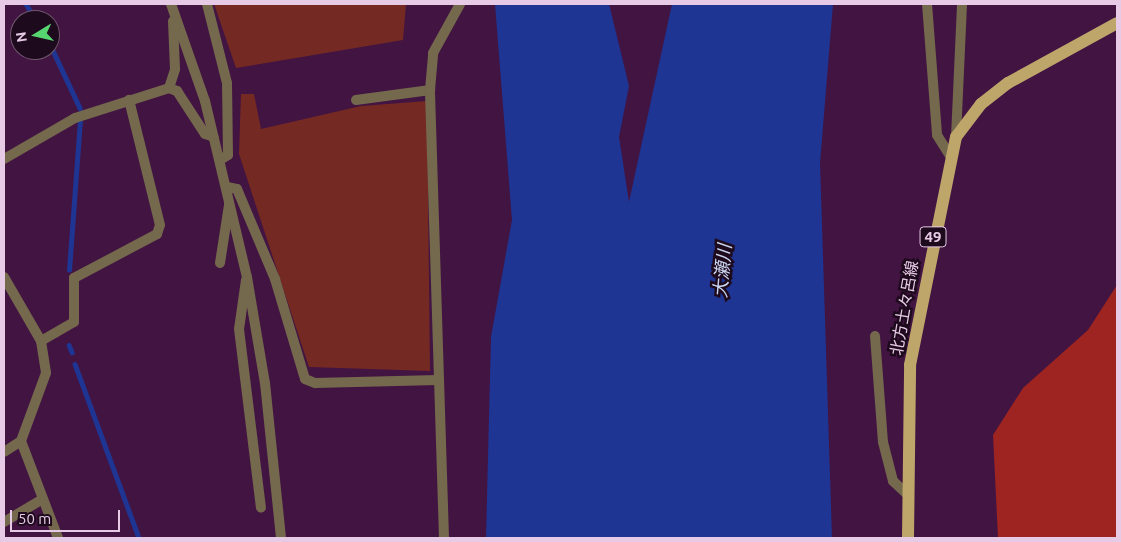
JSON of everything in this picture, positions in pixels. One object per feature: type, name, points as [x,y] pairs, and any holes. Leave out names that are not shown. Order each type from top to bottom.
[{"type":"main road","name":"北方土々呂線","points":[[908,538],[910,365],[950,156],[956,137],[981,104],[1008,83],[1117,22]]},
{"type":"street","points":[[207,4],[227,83],[228,155],[220,160]]},
{"type":"street","points":[[444,538],[430,90],[433,53],[460,4]]},
{"type":"street","points":[[928,4],[937,135],[950,156]]},
{"type":"street","points":[[956,137],[962,4]]},
{"type":"street","points":[[169,88],[175,69],[172,6]]},
{"type":"street","points":[[172,6],[214,137],[230,199],[246,277],[264,383],[281,538]]},
{"type":"street","points":[[4,159],[75,118],[169,88],[177,91],[205,134],[214,137]]},
{"type":"street","points":[[356,100],[430,90]]},
{"type":"street","points":[[41,341],[74,322],[74,278],[157,234],[160,224],[129,100]]},
{"type":"street","points":[[227,186],[237,189],[275,279],[305,379],[315,383],[438,380]]},
{"type":"street","points":[[220,263],[230,199]]},
{"type":"street","points":[[4,277],[41,341],[46,373],[21,441],[4,452]]},
{"type":"street","points":[[246,277],[239,329],[261,508]]},
{"type":"street","points":[[875,336],[883,442],[893,481],[908,495]]},
{"type":"street","points":[[21,441],[40,500],[58,538]]},
{"type":"street","points":[[4,522],[40,500]]},
{"type":"shaded area","points":[[214,4],[406,4],[403,40],[236,68]]},
{"type":"shaded area","points":[[241,94],[254,94],[261,129],[361,106],[427,101],[430,371],[309,367],[239,154]]},
{"type":"shaded area","points":[[1117,285],[1117,538],[998,538],[993,435],[1023,388],[1088,330]]},
{"type":"water","name":"大瀬川","points":[[495,4],[609,4],[629,86],[619,137],[629,202],[672,4],[833,4],[820,163],[832,538],[486,538],[491,337],[512,220]]},
{"type":"waterway","points":[[26,4],[30,10]]},
{"type":"waterway","points":[[58,60],[80,108]]},
{"type":"waterway","points":[[69,270],[80,120]]},
{"type":"waterway","points":[[69,345],[72,352]]},
{"type":"waterway","points":[[75,364],[139,538]]}]
